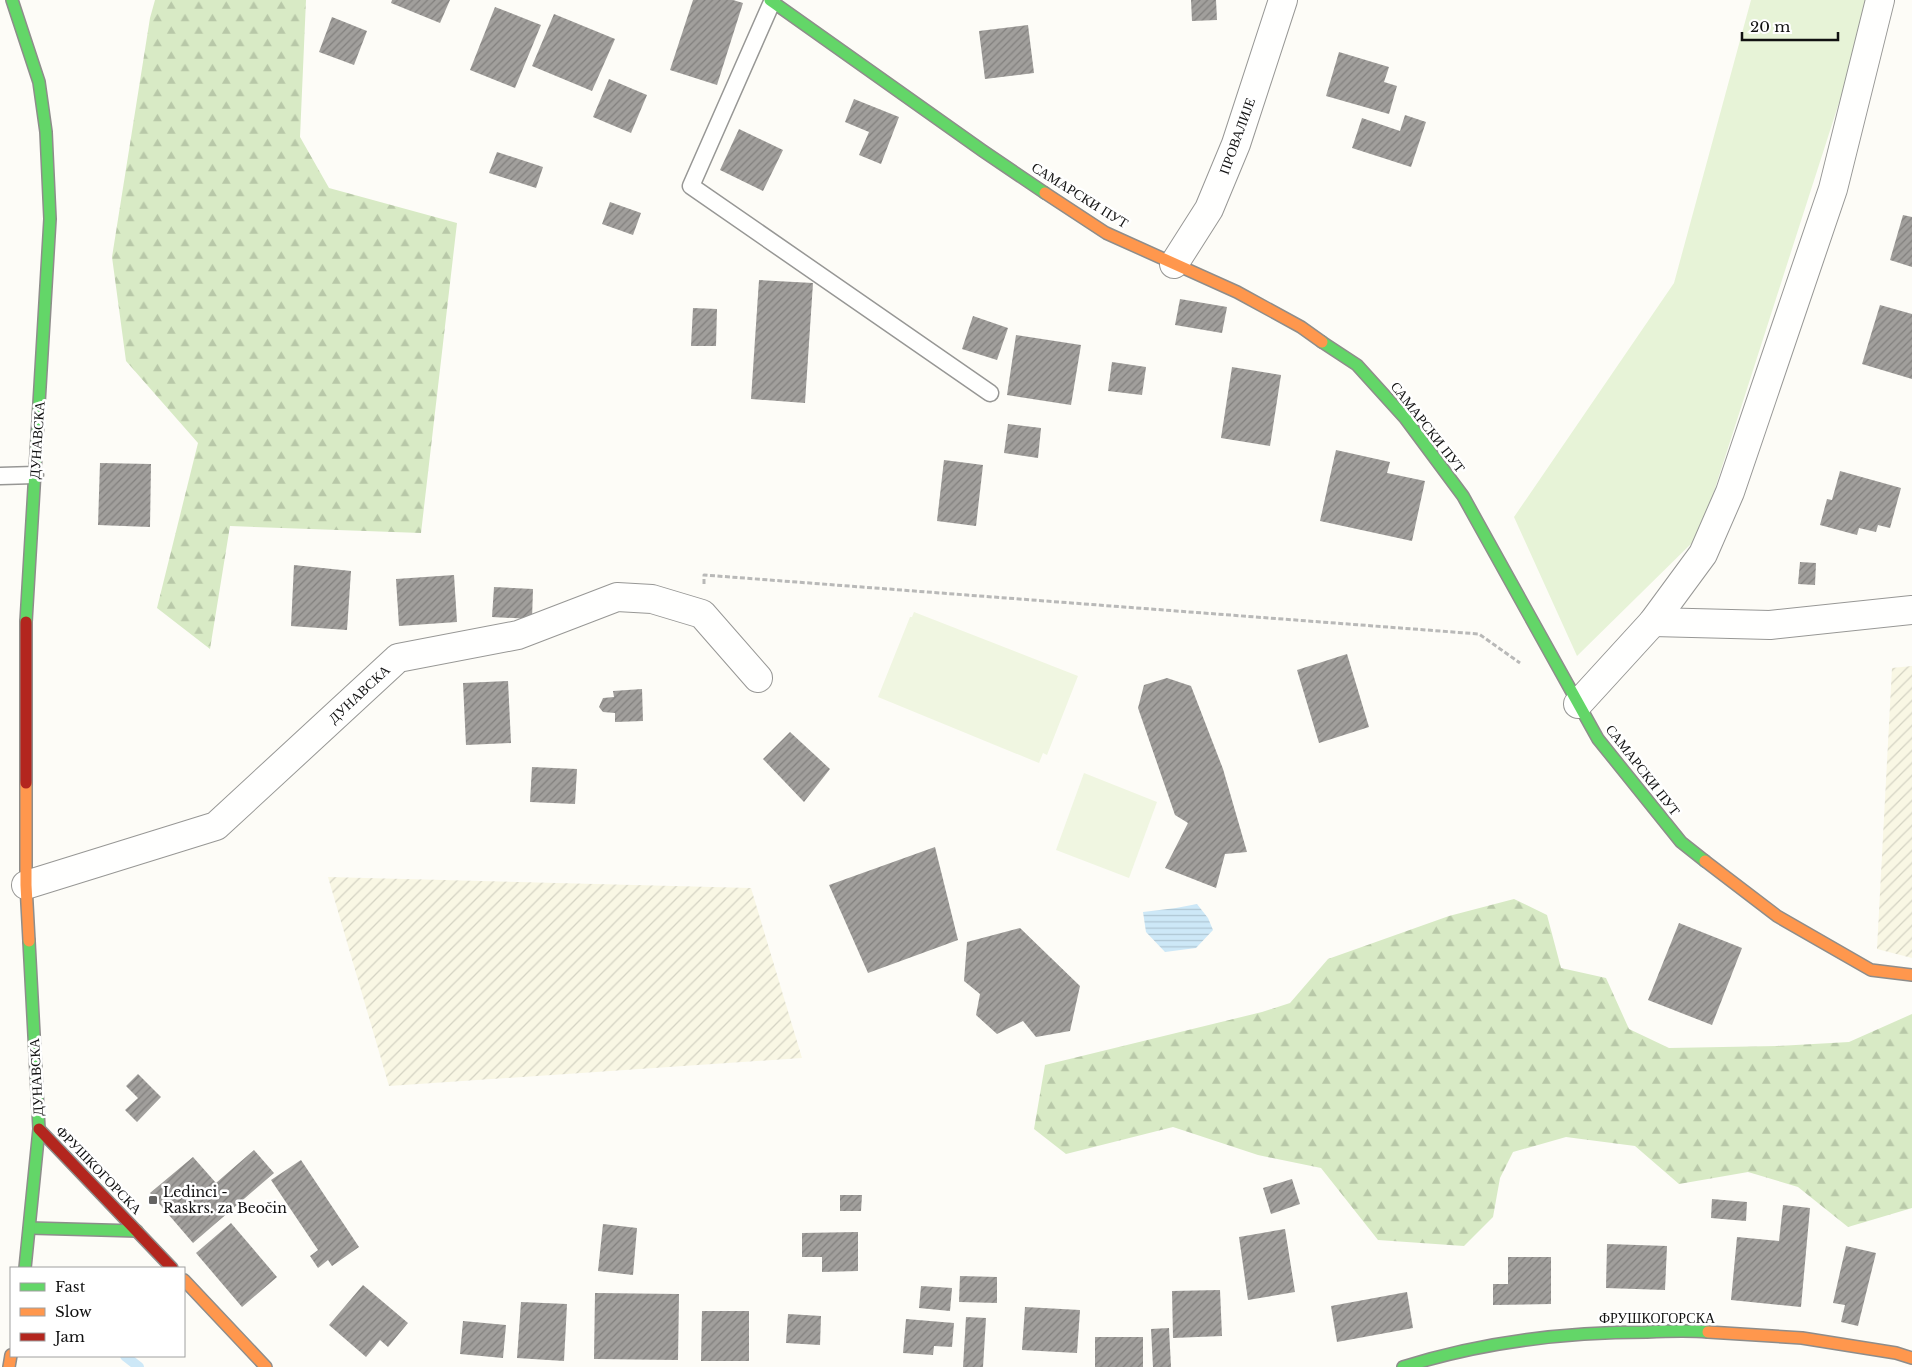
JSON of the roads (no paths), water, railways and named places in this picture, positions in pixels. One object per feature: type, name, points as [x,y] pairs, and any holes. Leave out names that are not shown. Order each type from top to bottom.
[{"type":"street","name":"ДУНАВСКА","points":[[12,0],[39,82],[46,142],[50,218],[26,608],[26,885],[39,1129],[25,1267]]},
{"type":"street","name":"ПРОВАЛИЈЕ","points":[[1174,264],[1210,209],[1236,144],[1282,0]]},
{"type":"street","points":[[1578,704],[1653,622],[1704,554],[1730,492],[1833,189],[1880,0]]},
{"type":"street","name":"САМАРСКИ ПУТ","points":[[771,1],[975,145],[1106,233],[1237,292],[1301,327],[1357,365],[1405,418],[1463,496],[1598,739],[1681,842],[1777,916],[1872,970],[1912,975]]},
{"type":"street","name":"ДУНАВСКА","points":[[26,885],[216,826],[398,658],[518,635],[617,597],[652,599],[702,614],[758,678]]},
{"type":"street","points":[[1653,622],[1770,625],[1912,610]]},
{"type":"street","name":"ФРУШКОГОРСКА","points":[[39,1129],[171,1267]]},
{"type":"street","name":"ФРУШКОГОРСКА","points":[[30,1228],[137,1231]]},
{"type":"street","points":[[185,1281],[266,1367]]},
{"type":"street","name":"ФРУШКОГОРСКА","points":[[1403,1367],[1425,1360],[1524,1339],[1600,1332],[1699,1331],[1802,1338],[1896,1353],[1912,1358]]},
{"type":"lane","points":[[771,1],[691,186],[990,393]]},
{"type":"lane","points":[[0,476],[35,475]]},
{"type":"water","points":[[1197,904],[1208,918],[1213,930],[1196,948],[1165,952],[1146,932],[1143,912]]},
{"type":"waterway","points":[[126,1357],[139,1367]]},
{"type":"place","name":"Ledinci - Raskrs. za Beočin","points":[[153,1200]]}]
